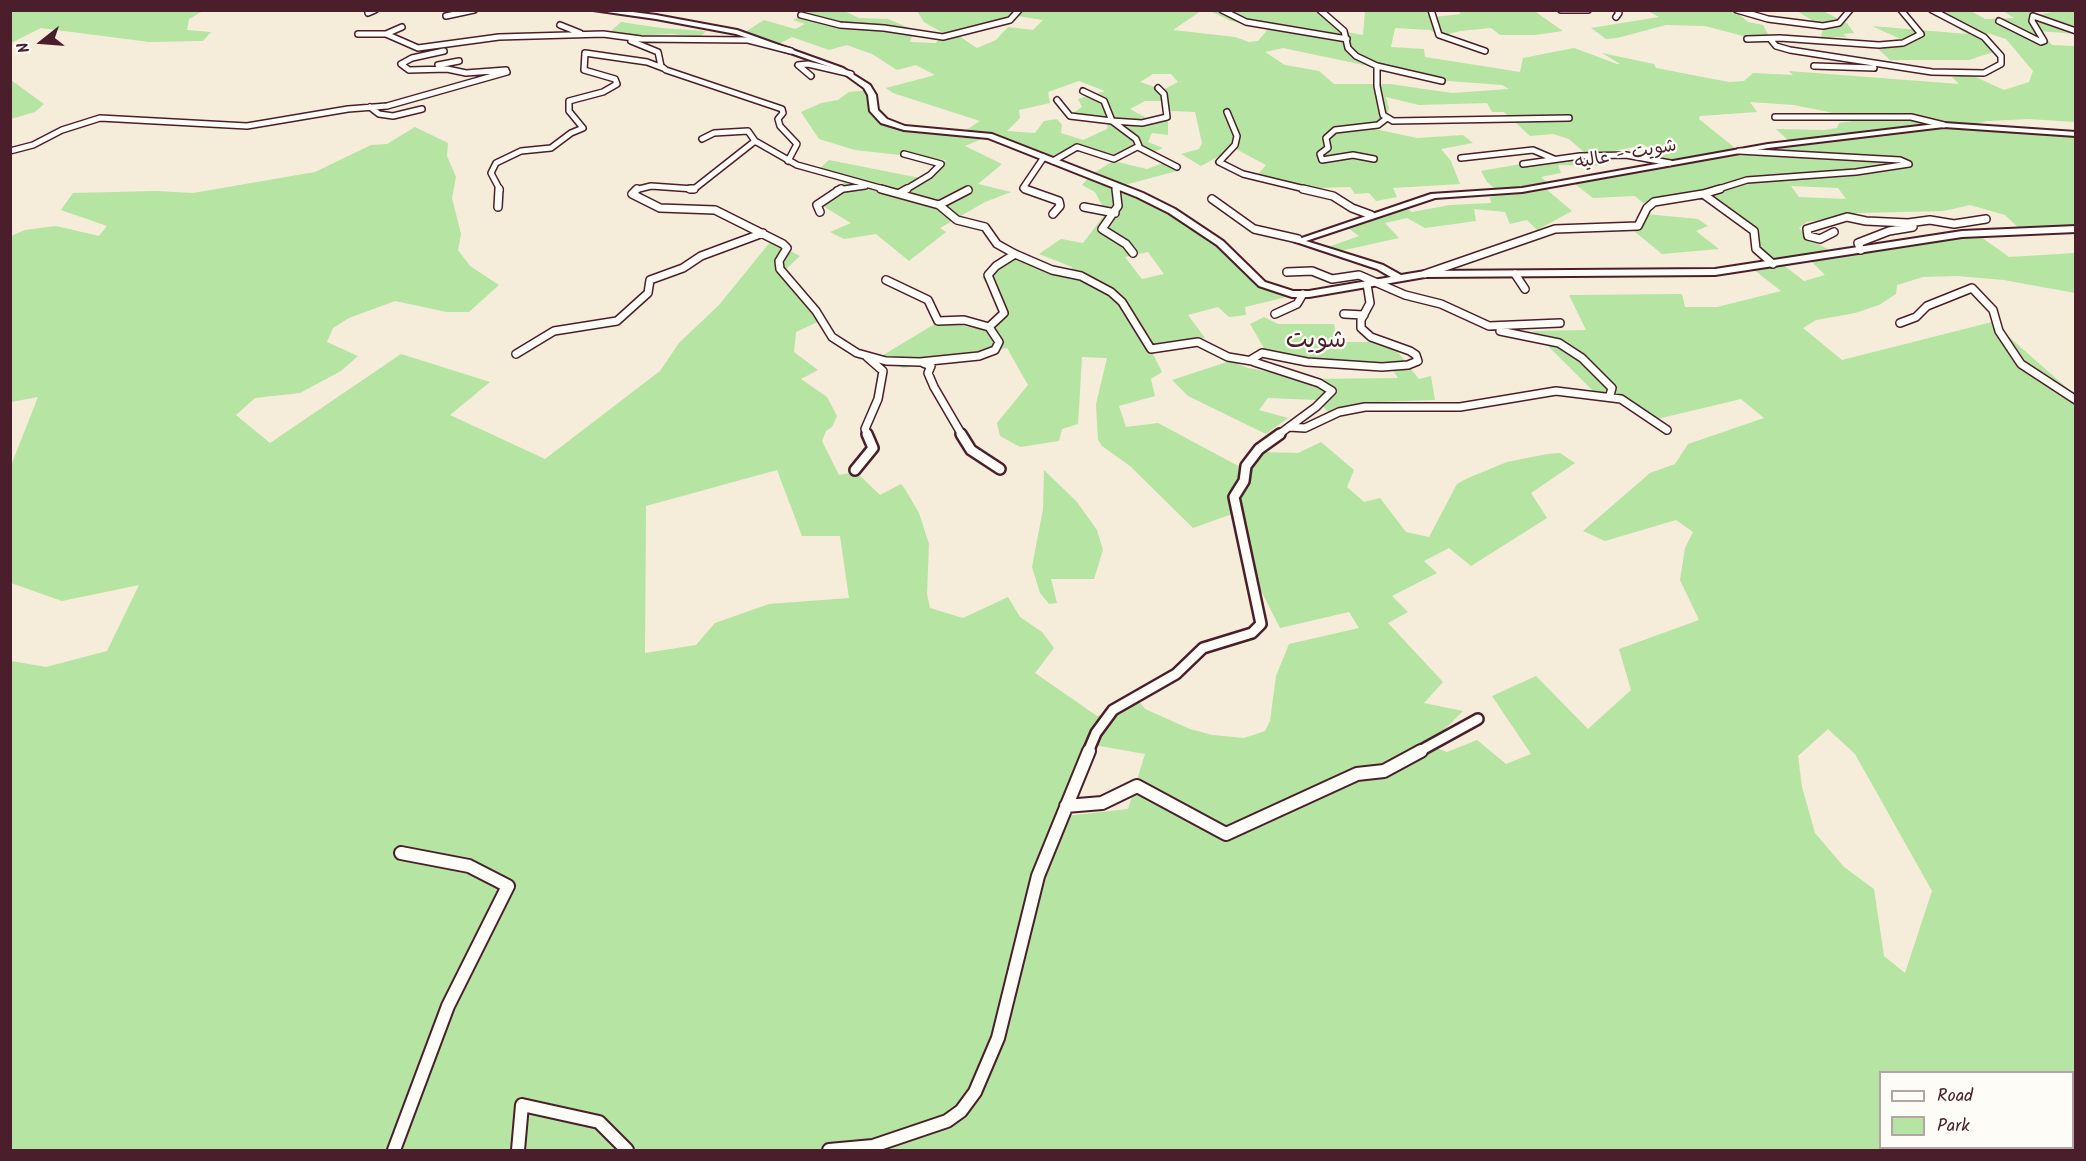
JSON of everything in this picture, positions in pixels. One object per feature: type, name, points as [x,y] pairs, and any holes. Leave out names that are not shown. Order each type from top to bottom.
[{"type":"main road","points":[[596,10],[642,15],[717,28],[748,36],[851,74],[867,87],[877,116],[893,126],[989,136],[1151,200],[1192,224],[1229,250],[1262,284],[1284,292],[1303,294],[1425,274],[1685,274],[1773,264],[1962,234],[2076,229]]},
{"type":"main road","name":"شويت - عاليه","points":[[1298,239],[1434,196],[1501,193],[1739,151],[1944,125],[2076,134]]},
{"type":"main road","points":[[1298,239],[1297,241],[1302,244],[1334,250],[1380,267],[1399,278]]},
{"type":"street","points":[[368,13],[375,10]]},
{"type":"street","points":[[446,16],[474,10]]},
{"type":"street","points":[[801,15],[840,25],[894,29],[943,37],[1010,20],[1019,10]]},
{"type":"street","points":[[1320,10],[1340,26],[1351,52],[1377,66],[1442,81]]},
{"type":"street","points":[[1431,10],[1436,19],[1437,34],[1485,51]]},
{"type":"street","points":[[1561,10],[1588,10]]},
{"type":"street","points":[[1616,17],[1619,13],[1617,10]]},
{"type":"street","points":[[1737,10],[1757,17],[1823,26],[1839,23],[1850,10]]},
{"type":"street","points":[[1747,39],[1780,38],[1879,45],[1903,43],[1920,34],[1902,10]]},
{"type":"street","points":[[1771,40],[1772,44],[1782,48],[1891,67],[1976,73],[1990,71],[2001,64],[2001,56],[1984,37],[1932,10]]},
{"type":"street","points":[[1222,12],[1253,24],[1347,39]]},
{"type":"street","points":[[1999,21],[2041,42],[2044,41],[2032,21],[2033,16],[2076,31]]},
{"type":"street","points":[[560,25],[578,33],[612,34],[658,52],[663,68]]},
{"type":"street","points":[[358,34],[386,33],[402,27]]},
{"type":"street","points":[[386,33],[417,48],[499,37],[612,34]]},
{"type":"street","points":[[626,39],[712,37],[748,40],[791,51]]},
{"type":"street","points":[[10,151],[33,145],[62,130],[100,118],[238,127],[394,105],[507,72],[506,70],[462,73],[447,69],[409,70],[401,62],[451,49],[460,44]]},
{"type":"street","points":[[498,207],[501,192],[491,173],[496,163],[521,151],[540,151],[551,148],[571,133],[584,128],[569,111],[569,101],[603,92],[617,84],[615,80],[584,70],[585,53],[647,62],[782,109],[783,113],[778,119],[780,126],[797,144],[788,161]]},
{"type":"street","points":[[425,69],[459,62]]},
{"type":"street","points":[[812,76],[798,65],[819,66],[851,74]]},
{"type":"street","points":[[1377,66],[1377,86],[1383,116],[1387,118],[1404,122],[1468,118],[1569,118]]},
{"type":"street","points":[[1814,66],[1839,69],[1891,67]]},
{"type":"street","points":[[1057,100],[1070,116],[1151,123],[1167,117],[1164,94],[1158,88]]},
{"type":"street","points":[[1083,90],[1104,101],[1112,121],[1136,139],[1138,147],[1178,167]]},
{"type":"street","points":[[369,107],[379,114],[393,116],[422,109]]},
{"type":"street","points":[[1227,112],[1237,136],[1235,145],[1219,162],[1244,174],[1333,195],[1352,208],[1371,215]]},
{"type":"street","points":[[1775,117],[1911,117],[1944,125]]},
{"type":"street","points":[[1374,159],[1353,155],[1322,160],[1320,154],[1328,148],[1326,138],[1335,130],[1378,125],[1387,118]]},
{"type":"street","points":[[702,139],[714,133],[750,132],[755,141],[788,161],[939,205],[957,220],[985,227],[997,244],[1015,254],[1052,270],[1081,276],[1111,292],[1122,302],[1150,349],[1198,342],[1228,357],[1252,361],[1312,380],[1327,386],[1332,391],[1328,397],[1259,449],[1246,466],[1244,481],[1234,497],[1236,515],[1261,621],[1259,627],[1252,633],[1203,648],[1176,674],[1113,710],[1096,733],[1038,876],[1001,1027],[975,1092],[961,1111],[947,1121],[873,1146],[829,1150]]},
{"type":"street","points":[[755,141],[694,189],[651,186],[636,189],[632,193],[660,207],[715,210],[763,233],[787,248],[779,261],[780,268],[816,311],[832,337],[865,356],[883,371],[878,399],[865,429],[873,448],[855,470]]},
{"type":"street","points":[[1053,161],[1077,147],[1114,159],[1138,147]]},
{"type":"street","points":[[1461,159],[1533,150],[1545,153],[1554,159]]},
{"type":"street","points":[[1425,274],[1445,265],[1555,229],[1638,226],[1647,208],[1654,202],[1684,195],[1703,194],[1747,180],[1810,173],[1857,172],[1909,164],[1900,160],[1739,151]]},
{"type":"street","points":[[900,193],[930,175],[941,164],[904,154]]},
{"type":"street","points":[[1523,164],[1554,159],[1626,154],[1670,163]]},
{"type":"street","points":[[1044,157],[1023,188],[1059,201],[1060,206],[1053,214]]},
{"type":"street","points":[[1115,185],[1119,197],[1115,213],[1103,224],[1102,229],[1126,244],[1133,253]]},
{"type":"street","points":[[820,212],[817,205],[841,188],[876,186]]},
{"type":"street","points":[[939,205],[968,190]]},
{"type":"street","points":[[1703,194],[1749,225],[1756,234],[1756,249],[1773,264]]},
{"type":"street","points":[[1212,199],[1254,229],[1298,239]]},
{"type":"street","points":[[1084,207],[1115,213]]},
{"type":"street","points":[[1834,232],[1820,239],[1808,236],[1807,229],[1847,217],[1866,221],[1908,223],[1930,220],[1954,224],[1986,219]]},
{"type":"street","points":[[1861,250],[1858,243],[1889,231],[1913,227],[1908,223]]},
{"type":"street","points":[[516,354],[554,331],[617,321],[648,292],[650,280],[683,268],[701,256],[763,233]]},
{"type":"street","points":[[989,327],[1004,313],[988,275],[996,266],[1015,254]]},
{"type":"street","points":[[1287,272],[1312,271],[1332,279],[1359,275],[1371,283],[1441,304],[1484,325],[1559,343],[1582,358],[1612,388],[1610,395]]},
{"type":"street","points":[[1515,274],[1525,289]]},
{"type":"street","points":[[865,356],[886,361],[920,362],[961,359],[990,352],[998,347],[999,342],[989,327],[964,320],[938,321],[928,300],[899,284],[886,280]]},
{"type":"street","points":[[1252,361],[1254,356],[1262,353],[1307,362],[1375,367],[1397,367],[1418,361],[1416,355],[1410,351],[1367,335],[1360,326],[1370,303],[1371,283]]},
{"type":"street","points":[[1900,323],[1916,317],[1927,306],[1972,288],[1993,310],[1999,331],[2021,364],[2076,400]]},
{"type":"street","points":[[1275,314],[1297,304],[1303,294]]},
{"type":"street","points":[[1344,314],[1364,315]]},
{"type":"street","points":[[1484,325],[1522,326],[1560,323]]},
{"type":"street","points":[[920,362],[931,366],[928,373],[934,387],[971,450],[1000,469]]},
{"type":"street","points":[[1289,427],[1305,428],[1340,412],[1365,407],[1460,407],[1549,392],[1610,395],[1627,402],[1667,430]]},
{"type":"street","points":[[1066,806],[1102,803],[1137,786],[1226,834],[1357,774],[1384,771],[1478,719]]},
{"type":"street","points":[[394,1150],[448,1006],[508,886],[469,866],[401,853]]},
{"type":"street","points":[[518,1150],[522,1105],[599,1122],[627,1150]]},
{"type":"green space","points":[[11,10],[203,11],[189,19],[187,30],[211,32],[203,41],[149,42],[41,28],[11,43]]},
{"type":"green space","points":[[805,10],[844,11],[859,18],[888,19],[914,30],[910,42],[936,43],[943,33],[924,22],[917,11],[1201,11],[1173,30],[1235,37],[1249,42],[1258,41],[1268,29],[1231,21],[1210,11],[1316,11],[1341,31],[1363,35],[1365,11],[1429,11],[1434,17],[1461,14],[1458,11],[1533,10],[1563,31],[1535,35],[1500,35],[1491,28],[1460,31],[1441,36],[1430,30],[1395,28],[1391,47],[1424,49],[1425,57],[1520,72],[1523,58],[1574,48],[1617,64],[1620,64],[1602,53],[1654,64],[1656,68],[1729,82],[1744,81],[1753,73],[1793,75],[1789,71],[1959,84],[1952,77],[1969,74],[2004,90],[2029,82],[2033,71],[2006,39],[1987,33],[1985,36],[1993,44],[1993,52],[1969,60],[1890,60],[1873,44],[1905,41],[1872,26],[1967,34],[1932,11],[1971,11],[1985,19],[2014,18],[2003,11],[2029,11],[2038,15],[2056,11],[2075,11],[2075,34],[2040,31],[2052,45],[2075,46],[2075,122],[2029,119],[1978,123],[2019,132],[2075,135],[2075,230],[2022,231],[2005,215],[1970,205],[1944,211],[1858,213],[1807,222],[1799,228],[1805,236],[1829,250],[1974,232],[2009,257],[2075,253],[2075,293],[2004,280],[1957,276],[1923,277],[1897,285],[1896,294],[1879,305],[1855,313],[1816,320],[1803,328],[1842,360],[1992,322],[2075,395],[2075,1150],[11,1150],[11,661],[46,667],[107,651],[139,585],[62,601],[11,583],[10,468],[38,397],[11,402],[11,236],[25,230],[56,226],[99,236],[107,226],[61,210],[73,193],[156,191],[193,193],[315,172],[371,145],[387,144],[415,127],[448,143],[447,156],[456,177],[452,198],[461,234],[458,250],[470,266],[499,285],[469,312],[447,312],[395,301],[349,318],[333,328],[327,342],[358,356],[341,371],[300,393],[255,398],[236,415],[270,443],[401,354],[490,382],[450,415],[545,459],[660,371],[679,343],[719,305],[771,241],[800,256],[785,270],[794,293],[820,321],[796,332],[794,352],[818,370],[801,379],[827,397],[837,416],[822,441],[839,475],[856,472],[880,495],[901,484],[905,489],[919,513],[929,544],[927,594],[930,608],[963,618],[1008,597],[1020,617],[1042,632],[1054,648],[1035,673],[1097,716],[1139,701],[1145,709],[1190,729],[1212,735],[1244,738],[1265,731],[1270,721],[1276,676],[1289,644],[1359,628],[1349,612],[1280,628],[1241,551],[1232,514],[1193,528],[1130,466],[1102,446],[1098,440],[1096,404],[1107,358],[1082,357],[1078,424],[1062,429],[1059,441],[1020,447],[1000,436],[997,423],[1028,385],[1007,348],[904,368],[875,360],[938,322],[983,329],[987,322],[1005,312],[982,277],[1013,256],[1068,278],[1072,267],[1039,254],[1061,239],[1083,243],[1106,213],[1095,192],[1082,185],[1091,175],[1113,161],[1147,169],[1166,162],[1177,171],[1117,187],[1156,203],[1231,250],[1264,284],[1295,295],[1245,307],[1246,315],[1229,317],[1218,307],[1188,315],[1205,338],[1149,346],[1162,372],[1151,379],[1155,396],[1119,406],[1126,427],[1158,423],[1244,469],[1261,452],[1298,453],[1321,442],[1354,470],[1347,487],[1364,502],[1380,498],[1406,532],[1429,537],[1457,484],[1468,478],[1507,462],[1547,454],[1560,453],[1575,463],[1531,493],[1547,518],[1471,566],[1449,548],[1424,561],[1437,573],[1392,596],[1408,612],[1388,623],[1443,682],[1424,703],[1463,711],[1429,745],[1447,752],[1477,740],[1506,764],[1531,754],[1492,696],[1536,676],[1588,729],[1631,690],[1619,649],[1699,620],[1680,580],[1685,548],[1693,532],[1676,520],[1605,541],[1583,531],[1650,473],[1675,464],[1688,444],[1764,418],[1741,399],[1653,420],[1629,402],[1593,391],[1533,331],[1586,330],[1569,295],[1682,294],[1685,307],[1717,307],[1781,291],[1754,270],[1782,264],[1804,281],[1825,275],[1806,256],[1775,260],[1770,257],[1760,248],[1758,237],[1749,222],[1705,191],[1643,203],[1635,196],[1593,198],[1571,181],[1667,161],[1644,145],[1608,152],[1611,154],[1600,166],[1558,165],[1561,173],[1541,177],[1547,182],[1540,184],[1572,211],[1537,230],[1527,220],[1510,224],[1505,212],[1474,209],[1476,221],[1425,228],[1407,218],[1385,223],[1399,238],[1340,251],[1328,247],[1359,236],[1341,223],[1405,207],[1412,212],[1450,205],[1491,203],[1490,197],[1503,195],[1487,182],[1481,171],[1585,153],[1569,139],[1553,134],[1530,136],[1504,112],[1492,112],[1487,103],[1419,105],[1386,97],[1389,108],[1387,115],[1370,128],[1417,138],[1463,135],[1473,143],[1441,149],[1451,161],[1460,184],[1393,188],[1397,197],[1376,201],[1369,193],[1355,194],[1350,187],[1318,188],[1317,193],[1254,179],[1266,165],[1234,148],[1201,166],[1181,154],[1199,149],[1202,143],[1195,112],[1170,111],[1167,101],[1145,101],[1130,109],[1152,121],[1168,118],[1168,135],[1152,133],[1148,142],[1163,148],[1149,154],[1136,148],[1108,158],[1075,146],[1052,162],[984,138],[965,146],[1002,164],[978,184],[1011,192],[985,202],[940,228],[946,232],[909,261],[876,234],[844,239],[830,232],[851,223],[816,202],[844,183],[818,170],[829,160],[930,180],[946,160],[855,150],[819,139],[801,112],[821,103],[838,100],[849,92],[869,90],[874,112],[889,125],[963,132],[980,121],[893,93],[886,88],[935,75],[916,65],[897,70],[872,54],[847,45],[829,50],[792,37],[775,46],[739,36],[764,20],[795,29],[805,24],[793,20],[800,17],[814,18]],"holes":[[[1011,15],[1043,20],[1033,30],[1008,27],[996,40],[977,48],[959,36],[975,26],[1007,20]],[[1283,48],[1435,80],[1502,85],[1509,89],[1452,93],[1390,84],[1334,84],[1319,71],[1285,65],[1265,52]],[[1153,74],[1171,74],[1178,82],[1163,90],[1140,82]],[[1079,81],[1105,91],[1078,99],[1082,107],[1070,115],[1108,123],[1107,129],[1083,140],[1061,133],[1062,125],[1057,119],[1044,121],[1035,133],[1007,131],[1020,118],[1019,110],[1050,103],[1048,92]],[[1750,102],[1794,105],[1848,116],[1853,121],[1839,123],[1837,128],[1824,130],[1776,129],[1788,140],[1735,148],[1699,119],[1700,116],[1757,112]],[[1791,186],[1838,188],[1846,199],[1799,197]],[[1148,252],[1164,274],[1142,279],[1125,257]],[[777,470],[802,536],[840,536],[849,598],[769,604],[715,623],[696,645],[645,653],[646,506]],[[1828,729],[1855,754],[1932,891],[1905,973],[1884,956],[1874,889],[1844,867],[1815,833],[1802,787],[1798,756]],[[1088,744],[1145,754],[1128,809],[1066,816]]]},
{"type":"green space","points":[[1648,11],[1735,11],[1748,22],[1763,25],[1770,38],[1743,36],[1705,26],[1666,25],[1606,39],[1591,28],[1659,17]]},
{"type":"green space","points":[[1797,11],[1823,11],[1847,23],[1854,33],[1843,34],[1847,37],[1821,37],[1823,27]]},
{"type":"green space","points":[[621,22],[706,31],[700,37],[671,34],[626,36],[610,32]]},
{"type":"green space","points":[[11,80],[44,104],[35,112],[11,119]]},
{"type":"green space","points":[[1646,214],[1698,219],[1708,226],[1696,231],[1719,249],[1662,254],[1629,227]]},
{"type":"green space","points":[[1264,317],[1278,324],[1334,324],[1337,342],[1390,342],[1419,379],[1431,376],[1435,400],[1376,402],[1329,413],[1317,400],[1268,398],[1259,410],[1288,418],[1266,434],[1188,396],[1172,380],[1230,361],[1248,368],[1307,379],[1398,378],[1390,366],[1327,363],[1265,350],[1250,324]]},
{"type":"green space","points":[[1044,470],[1077,502],[1097,530],[1103,550],[1094,579],[1051,579],[1057,603],[1049,604],[1040,593],[1032,567],[1043,509]]},
{"type":"district","name":"شويت","points":[[1316,343]]}]
